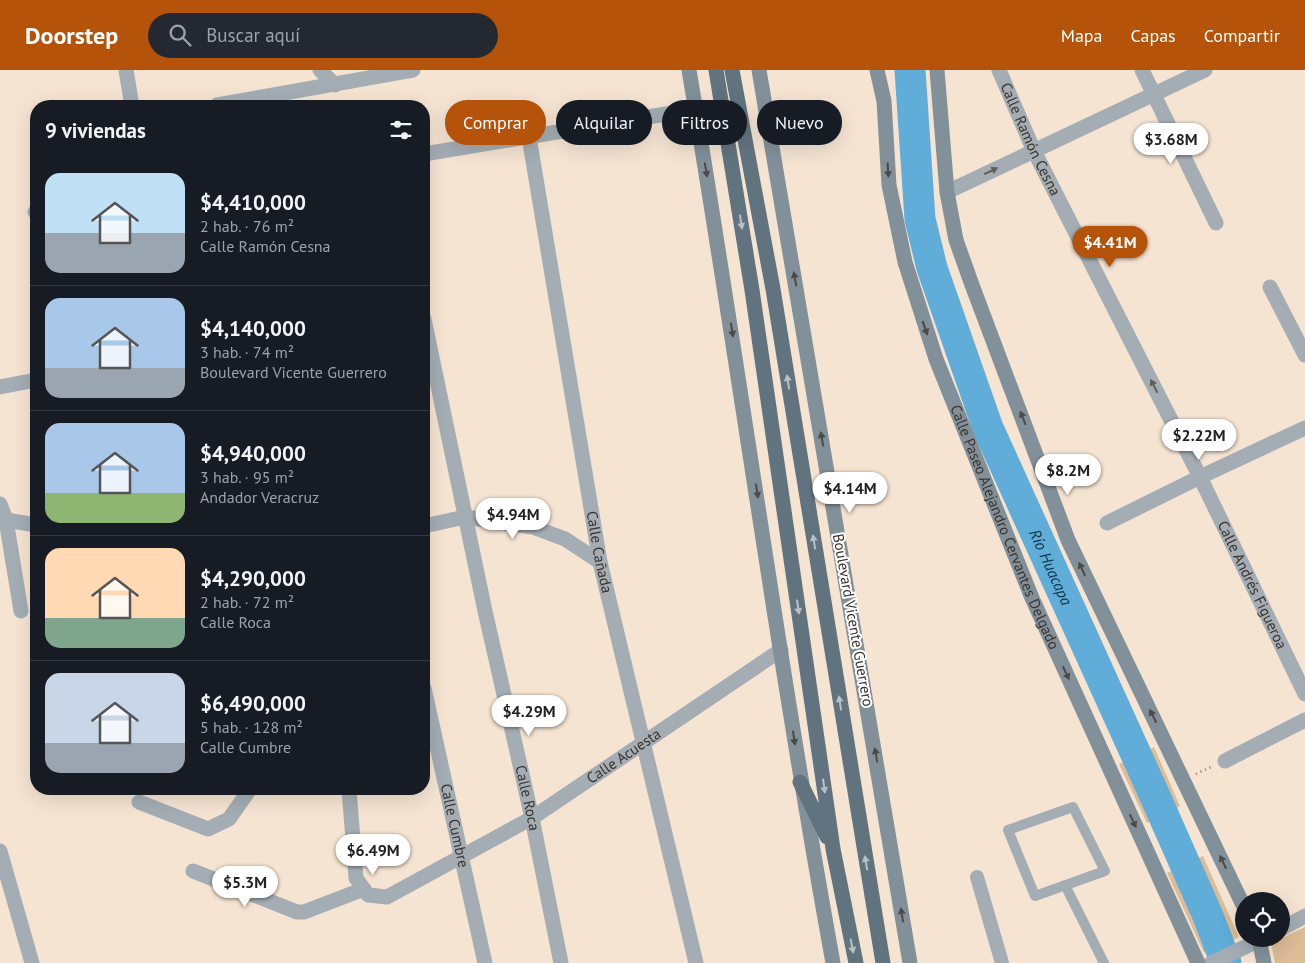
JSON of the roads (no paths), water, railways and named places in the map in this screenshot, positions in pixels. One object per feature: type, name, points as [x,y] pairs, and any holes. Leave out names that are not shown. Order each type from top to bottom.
[{"type":"highway","points":[[716,70],[752,290],[833,849],[856,963]]},
{"type":"highway","name":"Boulevard Vicente Guerrero","points":[[732,70],[737,100]]},
{"type":"highway","points":[[737,70],[738,100]]},
{"type":"highway","name":"Boulevard Vicente Guerrero","points":[[745,145],[773,289],[883,963]]},
{"type":"highway","points":[[800,782],[833,849]]},
{"type":"main road","points":[[690,70],[695,100]]},
{"type":"main road","name":"Boulevard Vicente Guerrero","points":[[759,70],[910,963]]},
{"type":"main road","name":"Calle Paseo Alejandro Cervantes Delgado","points":[[877,70],[884,101],[891,195],[905,262],[936,358],[1032,598],[1198,963]]},
{"type":"main road","points":[[937,70],[947,192],[956,240],[1068,540],[1237,892]]},
{"type":"main road","points":[[702,145],[800,782],[833,963]]},
{"type":"main road","points":[[1261,947],[1264,963]]},
{"type":"street","points":[[126,70],[131,100]]},
{"type":"street","points":[[320,70],[334,85]]},
{"type":"street","points":[[246,100],[413,70]]},
{"type":"street","name":"Calle Ramón Cesna","points":[[998,70],[1034,151],[1200,476]]},
{"type":"street","points":[[1142,70],[1216,223]]},
{"type":"street","points":[[947,192],[1205,70]]},
{"type":"street","points":[[546,134],[662,115]]},
{"type":"street","points":[[430,153],[480,145]]},
{"type":"street","name":"Calle Cañada","points":[[530,145],[600,562],[696,963]]},
{"type":"street","points":[[1270,287],[1305,355]]},
{"type":"street","name":"Calle Roca","points":[[430,373],[465,518],[532,818],[561,963]]},
{"type":"street","points":[[0,387],[30,381]]},
{"type":"street","points":[[1107,523],[1200,476],[1305,428]]},
{"type":"street","name":"Calle Andrés Figueroa","points":[[1200,476],[1305,694]]},
{"type":"street","points":[[0,504],[6,520],[21,612]]},
{"type":"street","points":[[430,525],[465,518],[533,528],[564,539],[600,562]]},
{"type":"street","points":[[6,520],[30,524]]},
{"type":"street","name":"Calle Acuesta","points":[[364,889],[368,895],[387,897],[532,818],[781,650]]},
{"type":"street","name":"Calle Cumbre","points":[[430,715],[486,963]]},
{"type":"street","points":[[1225,761],[1305,720]]},
{"type":"street","points":[[139,802],[208,829],[229,819],[246,795]]},
{"type":"street","points":[[193,871],[297,912],[304,912],[364,889],[356,878],[349,795]]},
{"type":"street","points":[[0,850],[32,963]]},
{"type":"street","points":[[977,877],[1002,963]]},
{"type":"street","points":[[1290,924],[1305,916]]},
{"type":"street","points":[[1211,963],[1245,947]]},
{"type":"lane","points":[[1073,807],[1105,871],[1065,885],[1035,896],[1008,830],[1073,807]]},
{"type":"lane","points":[[1065,885],[1104,963]]},
{"type":"waterway","name":"Río Huacapa","points":[[910,70],[920,219],[932,268],[988,428],[1154,794],[1208,916],[1226,963]]}]
